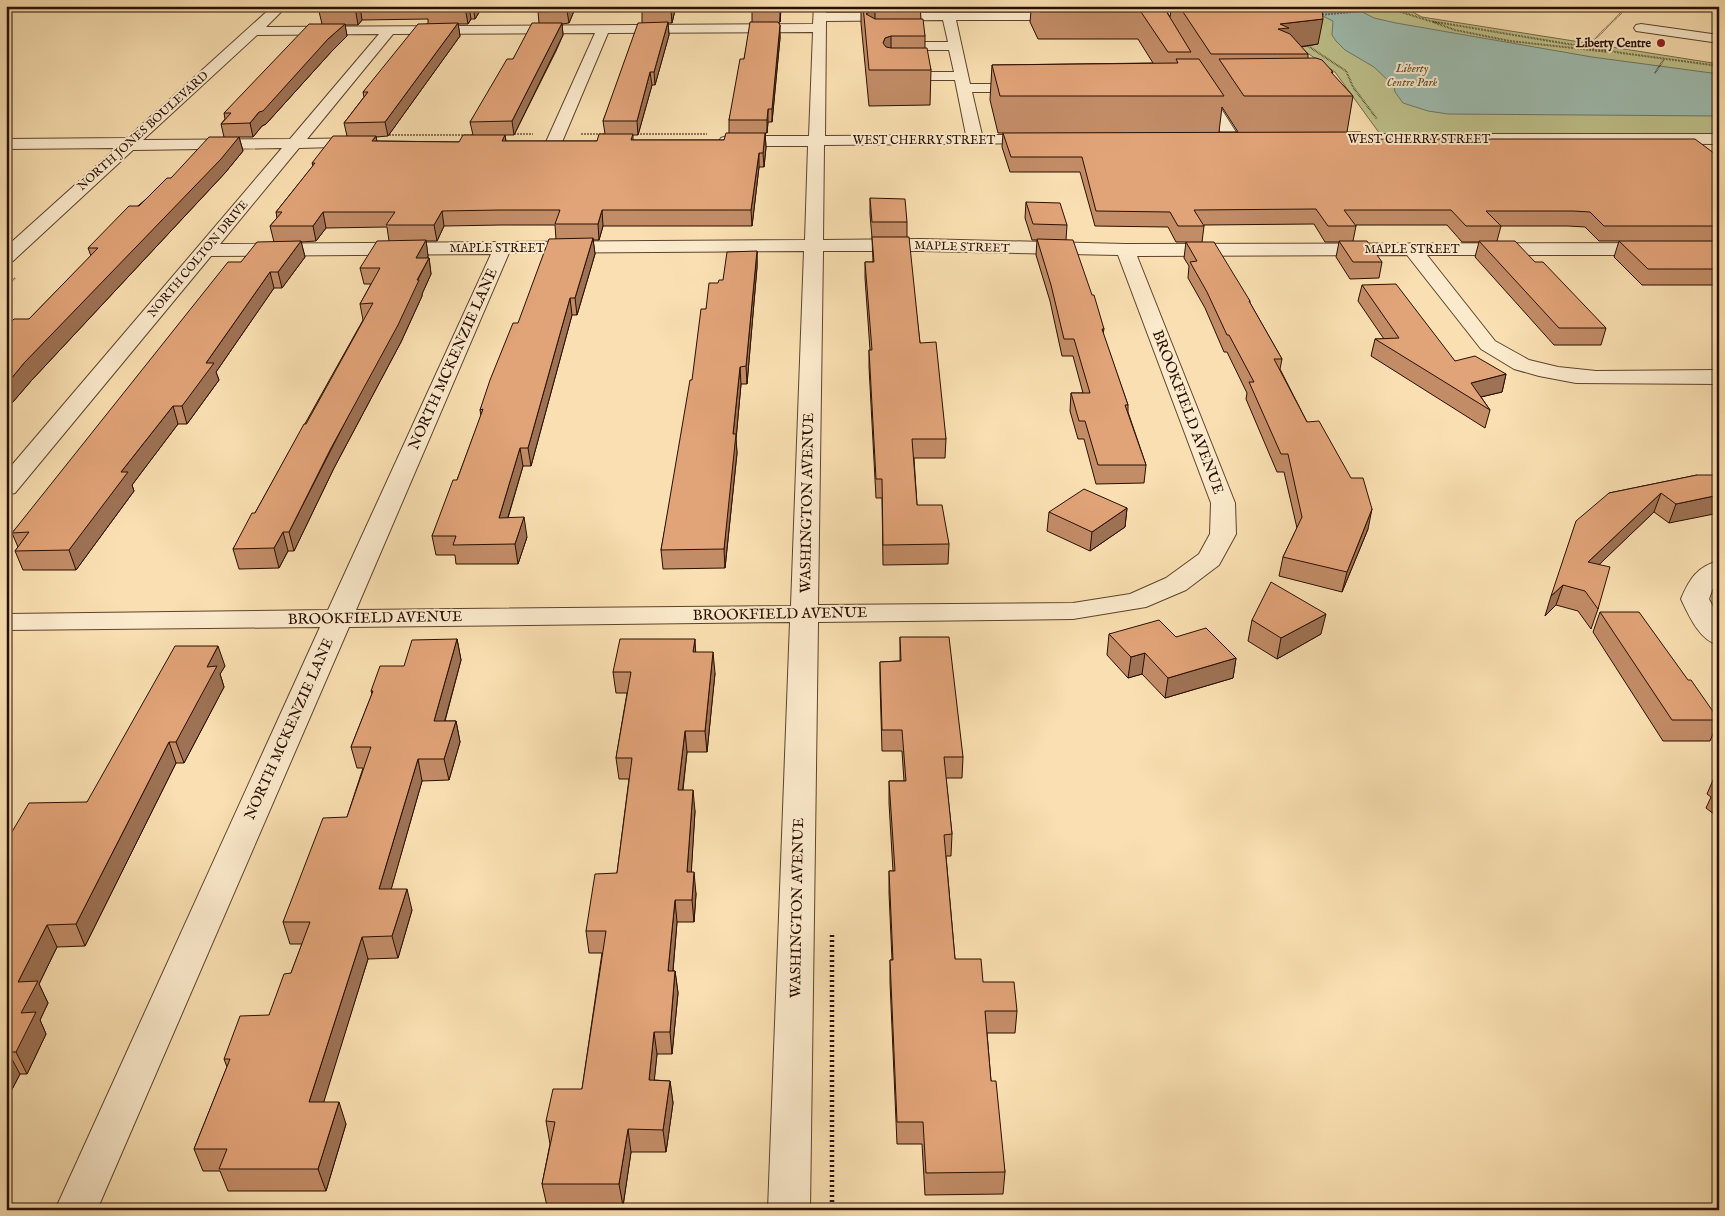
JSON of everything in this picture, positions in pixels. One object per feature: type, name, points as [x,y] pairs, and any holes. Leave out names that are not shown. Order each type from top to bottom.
[{"type":"street","name":"NORTH JONES BOULEVARD","points":[[6,257],[281,6]]},
{"type":"street","points":[[1710,6],[1719,11]]},
{"type":"street","points":[[949,16],[975,140]]},
{"type":"street","points":[[254,31],[603,29],[820,17],[1078,16]]},
{"type":"street","name":"WASHINGTON AVENUE","points":[[789,1210],[820,17]]},
{"type":"street","points":[[1641,28],[1719,39]]},
{"type":"street","points":[[554,142],[603,29]]},
{"type":"street","name":"NORTH COLTON DRIVE","points":[[6,488],[390,30]]},
{"type":"street","points":[[875,46],[955,46]]},
{"type":"street","points":[[891,76],[1040,88]]},
{"type":"street","points":[[1219,87],[1196,84],[1233,140]]},
{"type":"street","name":"WEST CHERRY STREET","points":[[1319,139],[1719,139]]},
{"type":"street","name":"WEST CHERRY STREET","points":[[710,141],[1055,140]]},
{"type":"street","points":[[1213,140],[1252,140]]},
{"type":"street","points":[[534,142],[573,142]]},
{"type":"street","points":[[6,144],[375,143]]},
{"type":"street","name":"MAPLE STREET","points":[[206,250],[921,245],[1125,250],[1719,249]]},
{"type":"street","name":"NORTH MCKENZIE LANE","points":[[76,1210],[502,248]]},
{"type":"street","points":[[1412,249],[1488,345],[1501,356],[1521,365],[1574,377],[1719,377]]},
{"type":"street","name":"BROOKFIELD AVENUE","points":[[6,622],[1073,611],[1136,601],[1176,584],[1210,559],[1223,534],[1224,503],[1125,250]]},
{"type":"street","points":[[1719,569],[1702,581],[1694,599],[1702,615],[1719,637]]},
{"type":"path","points":[[1382,6],[1446,27],[1489,38],[1719,66]]},
{"type":"path","points":[[1588,47],[1628,6]]},
{"type":"path","points":[[1312,15],[1385,8]]},
{"type":"path","points":[[1430,21],[1622,53]]},
{"type":"path","points":[[1301,42],[1346,71],[1353,87],[1379,121]]},
{"type":"path","points":[[1656,73],[1664,58]]},
{"type":"green space","name":"Liberty Centre Park","points":[[1258,6],[1401,6],[1422,17],[1719,64],[1719,134],[1380,134],[1335,72],[1287,39]]},
{"type":"shaded area","points":[[1302,6],[1351,6],[1374,18],[1396,23],[1592,57],[1719,74],[1719,116],[1448,114],[1428,111],[1403,103],[1395,92],[1394,86],[1374,67],[1345,50],[1336,41],[1332,35],[1333,21]]},
{"type":"building","points":[[355,6],[355,7],[318,7]]},
{"type":"building","points":[[426,6],[465,6],[426,7]]},
{"type":"building","points":[[541,6],[570,6],[567,11],[538,12]]},
{"type":"building","points":[[643,6],[672,6],[671,11],[642,11]]},
{"type":"building","points":[[752,6],[780,6],[780,10],[752,10]]},
{"type":"building","points":[[863,6],[920,6],[921,8],[875,8],[866,14],[875,19],[923,19],[925,36],[891,36],[885,38],[883,43],[886,47],[891,48],[927,48],[931,70],[869,70]]},
{"type":"building","points":[[1037,6],[1163,6],[1191,52],[1168,52],[1141,12],[1040,12]]},
{"type":"building","points":[[1179,6],[1295,6],[1322,9],[1323,19],[1280,24],[1289,28],[1278,29],[1290,34],[1308,54],[1211,54]]},
{"type":"building","points":[[668,22],[654,72],[650,72],[637,121],[603,121],[638,23]]},
{"type":"building","points":[[750,22],[778,22],[780,25],[772,109],[768,109],[767,120],[729,120],[740,59],[744,59]]},
{"type":"building","points":[[458,23],[385,122],[344,123],[368,92],[363,92],[418,24]]},
{"type":"building","points":[[532,23],[562,23],[512,121],[470,122],[507,59],[513,59]]},
{"type":"building","points":[[309,24],[345,24],[328,39],[250,123],[221,124],[231,113],[224,113]]},
{"type":"building","points":[[1316,58],[1322,60],[1353,96],[1244,96],[1219,59]]},
{"type":"building","points":[[1176,59],[1199,59],[1224,96],[1000,96],[992,65],[1178,63]]},
{"type":"building","points":[[1361,132],[1367,139],[1695,139],[1719,157],[1719,226],[1604,226],[1590,212],[1486,211],[1501,226],[1466,226],[1451,210],[1344,210],[1356,226],[1328,226],[1316,209],[1194,210],[1204,226],[1178,226],[1170,212],[1096,211],[1082,157],[1011,157],[1003,133]]},
{"type":"building","points":[[726,133],[765,133],[763,153],[759,153],[751,210],[602,210],[598,224],[555,224],[560,210],[442,211],[434,225],[386,225],[395,212],[323,212],[313,226],[270,226],[282,212],[276,212],[315,163],[312,163],[333,136],[376,136],[372,141],[459,142],[463,135],[505,135],[502,141],[597,141],[599,134],[633,134],[631,140],[724,140]]},
{"type":"building","points":[[209,137],[239,137],[221,159],[24,363],[6,385],[6,327],[14,319],[29,319],[98,248],[88,248],[129,206],[139,206],[167,178],[171,178]]},
{"type":"building","points":[[870,198],[905,199],[907,222],[872,222]]},
{"type":"building","points":[[1026,202],[1060,203],[1067,225],[1033,224]]},
{"type":"building","points":[[872,237],[909,237],[920,343],[936,342],[946,439],[912,439],[917,505],[942,505],[949,544],[883,545],[882,479],[876,479],[869,350],[872,350],[865,262],[874,262]]},
{"type":"building","points":[[593,238],[575,298],[570,298],[528,448],[520,448],[499,518],[524,517],[515,544],[453,545],[456,536],[432,536],[453,480],[457,480],[483,409],[480,410],[490,380],[513,323],[518,323],[549,239]]},
{"type":"building","points":[[1037,239],[1073,240],[1092,295],[1094,295],[1104,329],[1102,329],[1128,405],[1125,405],[1146,465],[1098,465],[1085,421],[1079,421],[1071,393],[1090,393],[1074,339],[1064,339],[1051,285]]},
{"type":"building","points":[[426,240],[416,258],[429,258],[417,280],[419,280],[398,325],[330,450],[289,532],[283,532],[274,548],[233,549],[252,513],[255,513],[304,424],[306,424],[373,303],[360,304],[380,268],[360,268],[377,241]]},
{"type":"building","points":[[301,241],[278,272],[270,272],[206,363],[214,363],[182,406],[173,406],[121,472],[128,472],[69,550],[15,551],[29,532],[12,533],[228,262],[241,262],[257,242]]},
{"type":"building","points":[[1339,241],[1367,241],[1382,262],[1353,262]]},
{"type":"building","points":[[1479,241],[1515,241],[1535,262],[1543,262],[1606,328],[1559,328]]},
{"type":"building","points":[[1619,241],[1719,241],[1719,269],[1648,269]]},
{"type":"building","points":[[1186,242],[1214,242],[1282,359],[1274,359],[1307,422],[1319,421],[1351,478],[1363,478],[1372,509],[1347,572],[1283,557],[1302,517],[1288,454],[1281,454],[1249,382],[1254,382],[1229,335],[1227,335],[1207,292],[1190,262],[1197,261]]},
{"type":"building","points":[[757,251],[746,366],[740,367],[733,434],[736,434],[724,549],[661,550],[690,380],[692,380],[701,309],[706,309],[709,283],[718,283],[719,280],[723,280],[727,252]]},
{"type":"building","points":[[1396,284],[1455,361],[1475,356],[1506,374],[1471,383],[1490,410],[1375,339],[1399,338],[1362,285]]},
{"type":"building","points":[[1697,475],[1719,475],[1719,495],[1676,504],[1661,493],[1588,562],[1610,567],[1598,609],[1585,591],[1563,585],[1551,596],[1576,521],[1609,493]]},
{"type":"building","points":[[1084,489],[1127,508],[1092,532],[1049,512]]},
{"type":"building","points":[[1271,582],[1326,614],[1281,638],[1252,620]]},
{"type":"building","points":[[1600,612],[1639,612],[1719,720],[1672,720]]},
{"type":"building","points":[[1159,620],[1176,637],[1206,628],[1236,658],[1168,678],[1145,653],[1131,657],[1109,634]]},
{"type":"building","points":[[900,637],[949,637],[963,757],[944,757],[952,834],[944,835],[955,959],[981,959],[983,982],[1014,982],[1017,1011],[985,1011],[991,1081],[996,1081],[1005,1172],[926,1173],[923,1122],[897,1122],[890,960],[893,960],[889,871],[895,871],[889,781],[906,781],[902,730],[882,730],[880,662],[901,661]]},
{"type":"building","points":[[457,639],[434,721],[456,721],[444,759],[418,759],[379,889],[407,889],[392,936],[362,937],[309,1102],[339,1102],[318,1169],[219,1169],[227,1149],[194,1149],[230,1059],[224,1059],[240,1016],[269,1015],[284,974],[291,973],[310,922],[283,922],[323,818],[347,817],[371,747],[351,747],[373,691],[371,691],[380,666],[404,666],[412,640]]},
{"type":"building","points":[[620,639],[695,639],[693,652],[713,652],[705,731],[685,731],[678,790],[693,790],[687,872],[694,872],[692,900],[675,900],[668,971],[675,971],[670,1032],[654,1032],[649,1080],[670,1081],[663,1130],[628,1129],[619,1184],[542,1184],[555,1122],[546,1121],[553,1089],[582,1089],[606,931],[586,931],[595,874],[617,873],[632,758],[616,758],[631,672],[613,672]]},
{"type":"building","points":[[175,646],[218,646],[207,667],[217,666],[176,742],[169,742],[76,924],[47,925],[18,982],[38,981],[21,1013],[36,1012],[16,1052],[8,1052],[6,1056],[6,842],[29,803],[87,802]]},
{"type":"place","name":"Liberty Centre","points":[[1661,43]]}]
